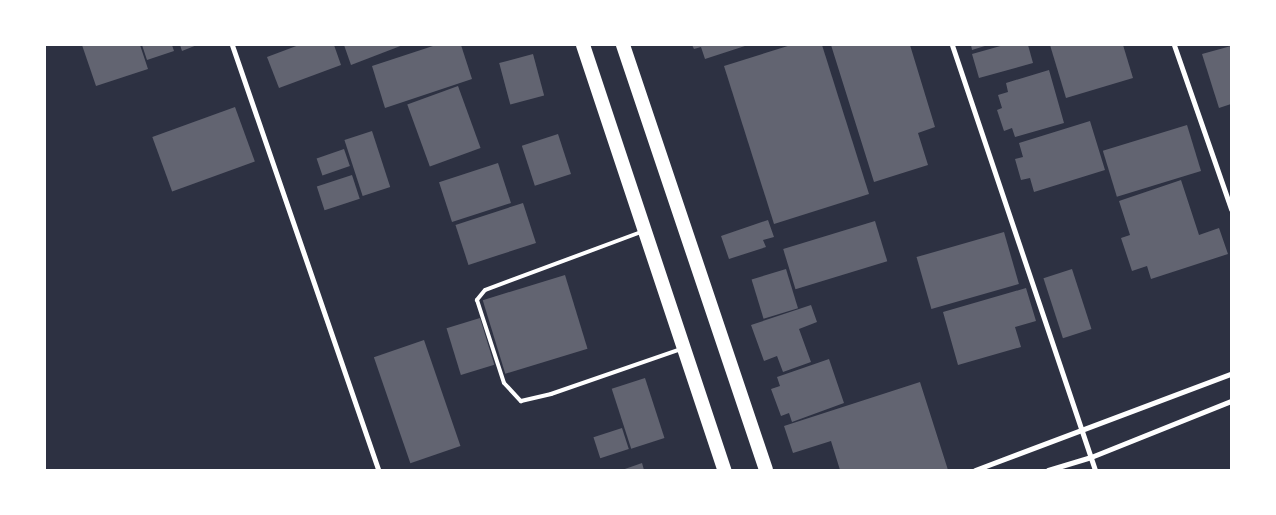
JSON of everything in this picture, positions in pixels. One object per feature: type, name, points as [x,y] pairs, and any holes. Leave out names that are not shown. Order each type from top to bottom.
[{"type":"highway","points":[[583,45],[643,231],[724,470]]},
{"type":"highway","points":[[623,45],[766,470]]},
{"type":"street","points":[[232,45],[378,470]]},
{"type":"street","points":[[952,45],[1095,470]]},
{"type":"street","points":[[1174,45],[1231,209]]},
{"type":"street","points":[[975,470],[1082,432],[1231,374]]},
{"type":"street","points":[[1048,470],[1091,457],[1231,401]]},
{"type":"lane","points":[[643,231],[485,290],[477,300],[504,383],[521,401],[551,394],[683,348]]},
{"type":"building","points":[[82,45],[140,45],[148,69],[96,86]]},
{"type":"building","points":[[142,45],[172,45],[174,51],[147,60]]},
{"type":"building","points":[[180,45],[197,45],[182,51]]},
{"type":"building","points":[[299,45],[334,45],[341,65],[279,88],[267,57]]},
{"type":"building","points":[[344,45],[403,45],[351,65]]},
{"type":"building","points":[[436,45],[461,45],[472,79],[385,108],[372,66]]},
{"type":"building","points":[[692,45],[748,45],[705,59],[701,47],[694,49]]},
{"type":"building","points":[[791,45],[822,45],[869,194],[774,224],[724,66]]},
{"type":"building","points":[[831,45],[910,45],[935,127],[918,133],[928,165],[874,182]]},
{"type":"building","points":[[971,45],[988,45],[972,50]]},
{"type":"building","points":[[1004,45],[1028,45],[1033,63],[979,78],[972,54]]},
{"type":"building","points":[[1050,45],[1123,45],[1133,78],[1066,98]]},
{"type":"building","points":[[1231,46],[1231,104],[1219,108],[1202,54]]},
{"type":"building","points":[[533,54],[544,96],[510,105],[499,63]]},
{"type":"building","points":[[1049,70],[1064,123],[1015,137],[1012,128],[1004,131],[997,110],[1002,108],[998,95],[1008,92],[1006,83]]},
{"type":"building","points":[[458,86],[481,148],[430,166],[407,104]]},
{"type":"building","points":[[235,107],[255,162],[172,192],[152,137]]},
{"type":"building","points":[[1090,121],[1105,170],[1034,192],[1030,178],[1021,180],[1015,159],[1023,157],[1019,143]]},
{"type":"building","points":[[1187,125],[1201,171],[1117,197],[1103,151]]},
{"type":"building","points":[[372,131],[390,187],[363,196],[344,140]]},
{"type":"building","points":[[558,134],[571,174],[535,186],[522,146]]},
{"type":"building","points":[[344,149],[350,166],[322,175],[317,158]]},
{"type":"building","points":[[498,163],[511,203],[452,222],[439,182]]},
{"type":"building","points":[[352,175],[360,199],[325,210],[317,186]]},
{"type":"building","points":[[1181,180],[1199,235],[1219,228],[1228,254],[1151,279],[1147,266],[1132,271],[1121,238],[1130,235],[1119,201]]},
{"type":"building","points":[[523,203],[536,243],[468,265],[455,225]]},
{"type":"building","points":[[768,220],[774,237],[763,240],[766,247],[729,259],[721,236]]},
{"type":"building","points":[[875,221],[887,261],[795,289],[783,249]]},
{"type":"building","points":[[1004,232],[1019,284],[931,309],[917,257]]},
{"type":"building","points":[[786,269],[798,308],[764,319],[752,280]]},
{"type":"building","points":[[1072,269],[1091,329],[1063,338],[1043,278]]},
{"type":"building","points":[[565,275],[588,349],[505,374],[483,300]]},
{"type":"building","points":[[1026,288],[1036,321],[1015,327],[1021,347],[958,365],[943,312]]},
{"type":"building","points":[[811,305],[817,322],[799,329],[811,362],[783,372],[777,356],[764,361],[751,325]]},
{"type":"building","points":[[480,318],[494,365],[461,375],[447,328]]},
{"type":"building","points":[[424,340],[460,446],[410,463],[374,357]]},
{"type":"building","points":[[829,359],[844,403],[792,422],[789,413],[781,416],[771,389],[780,386],[777,377]]},
{"type":"building","points":[[645,378],[664,438],[631,449],[612,389]]},
{"type":"building","points":[[920,382],[948,470],[840,470],[831,441],[793,453],[784,426]]},
{"type":"building","points":[[622,428],[629,449],[600,458],[593,437]]},
{"type":"building","points":[[642,463],[644,470],[622,470]]}]
